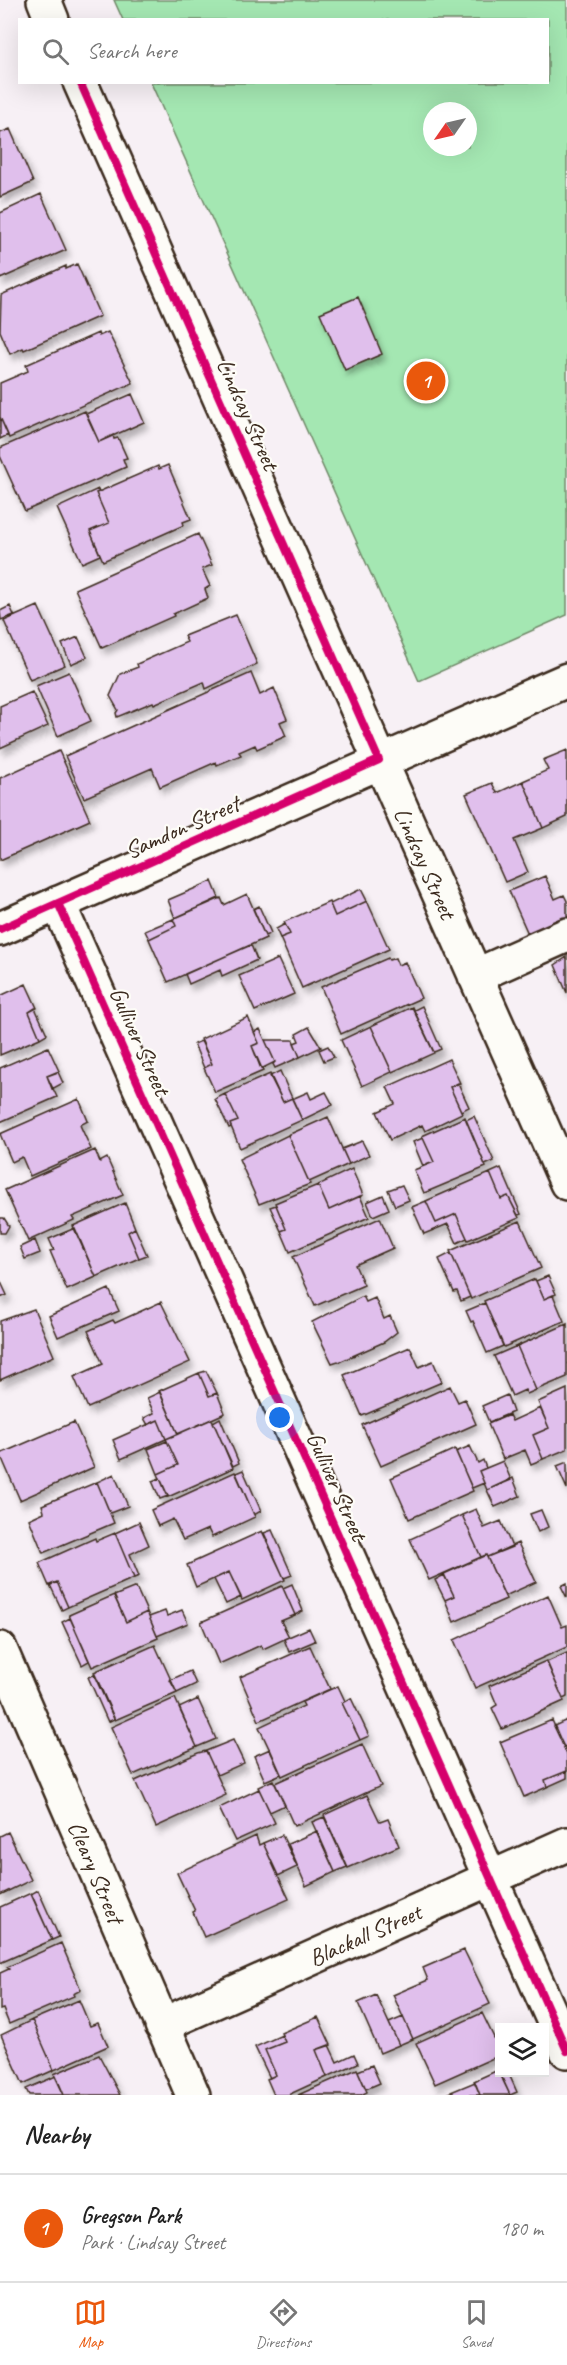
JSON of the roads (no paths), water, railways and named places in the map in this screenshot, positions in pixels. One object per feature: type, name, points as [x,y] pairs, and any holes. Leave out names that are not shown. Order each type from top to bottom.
[{"type":"street","points":[[44,0],[51,18]]},
{"type":"street","name":"Lindsay Street","points":[[81,84],[567,1183]]},
{"type":"street","name":"Samdon Street","points":[[0,929],[379,760],[567,680]]},
{"type":"street","name":"Gulliver Street","points":[[58,903],[567,2051]]},
{"type":"street","points":[[475,976],[567,936]]},
{"type":"street","name":"Cleary Street","points":[[0,1649],[193,2095]]},
{"type":"street","name":"Blackall Street","points":[[162,2025],[567,1844]]},
{"type":"place","name":"Gregson Park","points":[[426,381]]}]
